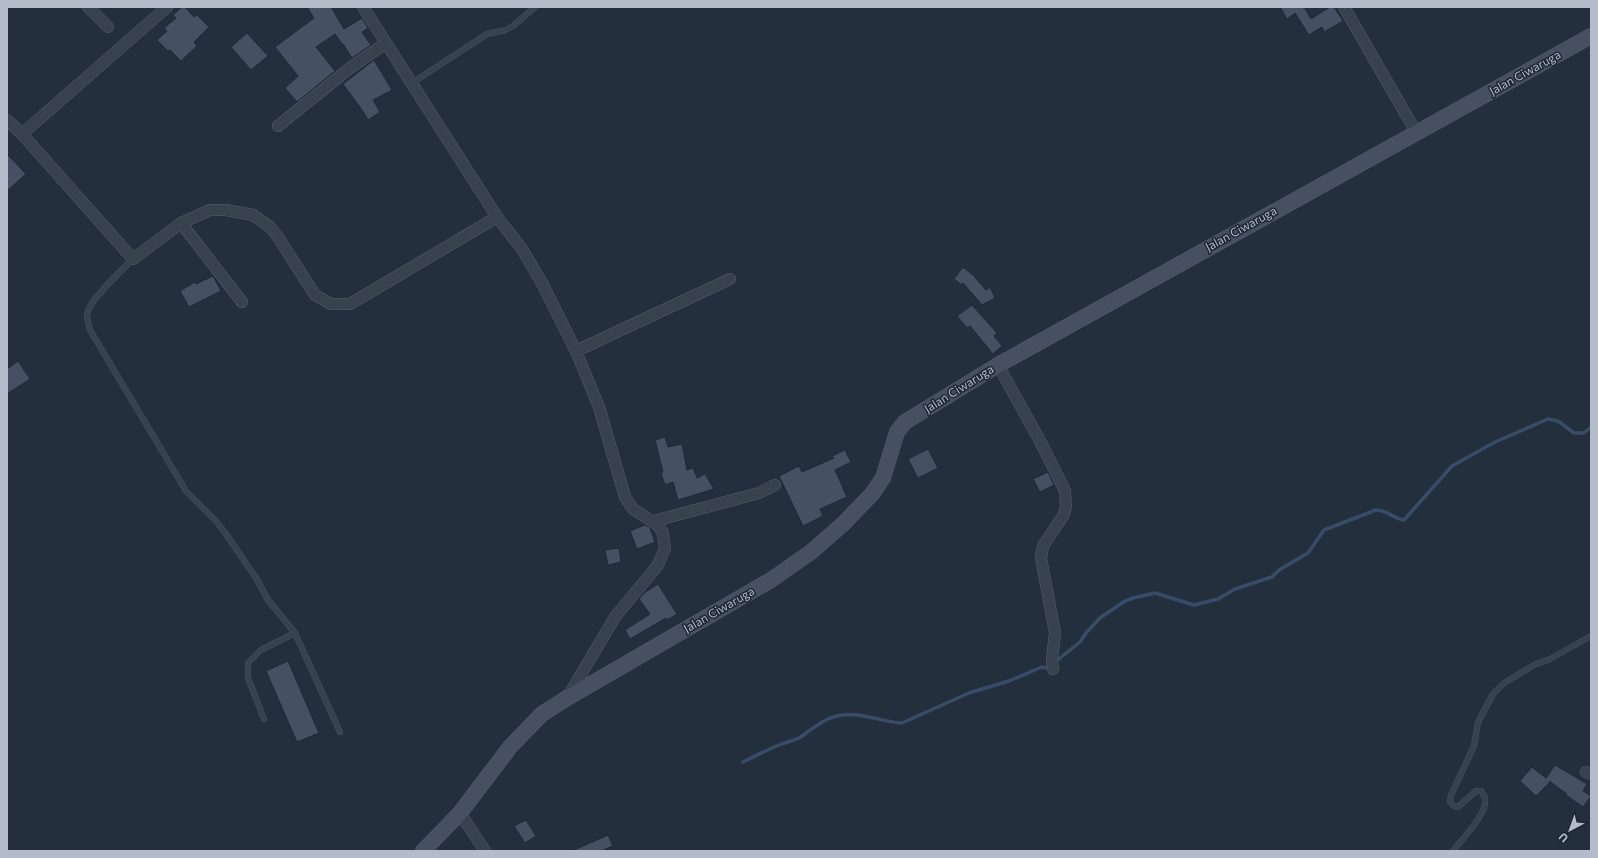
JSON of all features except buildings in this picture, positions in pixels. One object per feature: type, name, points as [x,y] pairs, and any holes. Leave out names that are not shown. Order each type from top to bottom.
[{"type":"street","points":[[88,7],[108,27]]},
{"type":"street","points":[[22,134],[167,7]]},
{"type":"street","points":[[363,7],[497,217],[522,249],[542,283],[576,351],[599,407],[625,497],[633,509],[659,526],[663,534],[665,548],[658,564],[615,617],[567,698]]},
{"type":"street","points":[[1344,7],[1416,132]]},
{"type":"street","name":"Jalan Ciwaruga","points":[[423,851],[460,813],[510,747],[542,714],[771,580],[811,552],[843,524],[872,494],[883,478],[897,432],[905,422],[998,365],[1591,36]]},
{"type":"street","points":[[278,126],[350,68],[386,44]]},
{"type":"street","points":[[7,120],[22,134],[133,258],[181,222],[210,210],[226,210],[253,215],[270,227],[278,237],[315,295],[331,304],[350,304],[497,217]]},
{"type":"street","points":[[181,222],[242,302]]},
{"type":"street","points":[[576,351],[730,279]]},
{"type":"street","points":[[998,365],[1040,441],[1065,492],[1066,507],[1063,516],[1043,546],[1041,558],[1055,633],[1052,669]]},
{"type":"street","points":[[654,522],[759,493],[775,485]]},
{"type":"street","points":[[460,813],[485,851]]},
{"type":"lane","points":[[412,83],[476,40],[487,34],[506,30],[513,26],[535,7]]},
{"type":"lane","points":[[133,258],[104,288],[89,309],[87,314],[90,330],[186,491],[215,520],[226,534],[256,578],[268,600],[295,633],[340,732]]},
{"type":"lane","points":[[264,719],[248,678],[248,663],[261,650],[295,633]]},
{"type":"lane","points":[[1453,851],[1480,815],[1485,805],[1485,798],[1481,791],[1476,791],[1458,807],[1454,806],[1450,802],[1451,795],[1474,746],[1478,722],[1493,694],[1504,683],[1534,665],[1550,660],[1591,636]]},
{"type":"waterway","points":[[1055,662],[1080,642],[1100,618],[1125,601],[1155,593],[1194,605],[1218,599],[1235,589],[1272,577],[1279,570],[1308,553],[1324,530],[1376,510],[1384,511],[1404,520],[1452,466],[1495,442],[1548,419],[1558,421],[1574,433],[1584,433],[1591,427]]},
{"type":"waterway","points":[[743,762],[774,747],[799,738],[819,724],[836,716],[849,714],[902,723],[969,693],[1009,681],[1042,667],[1047,668],[1050,665]]}]
